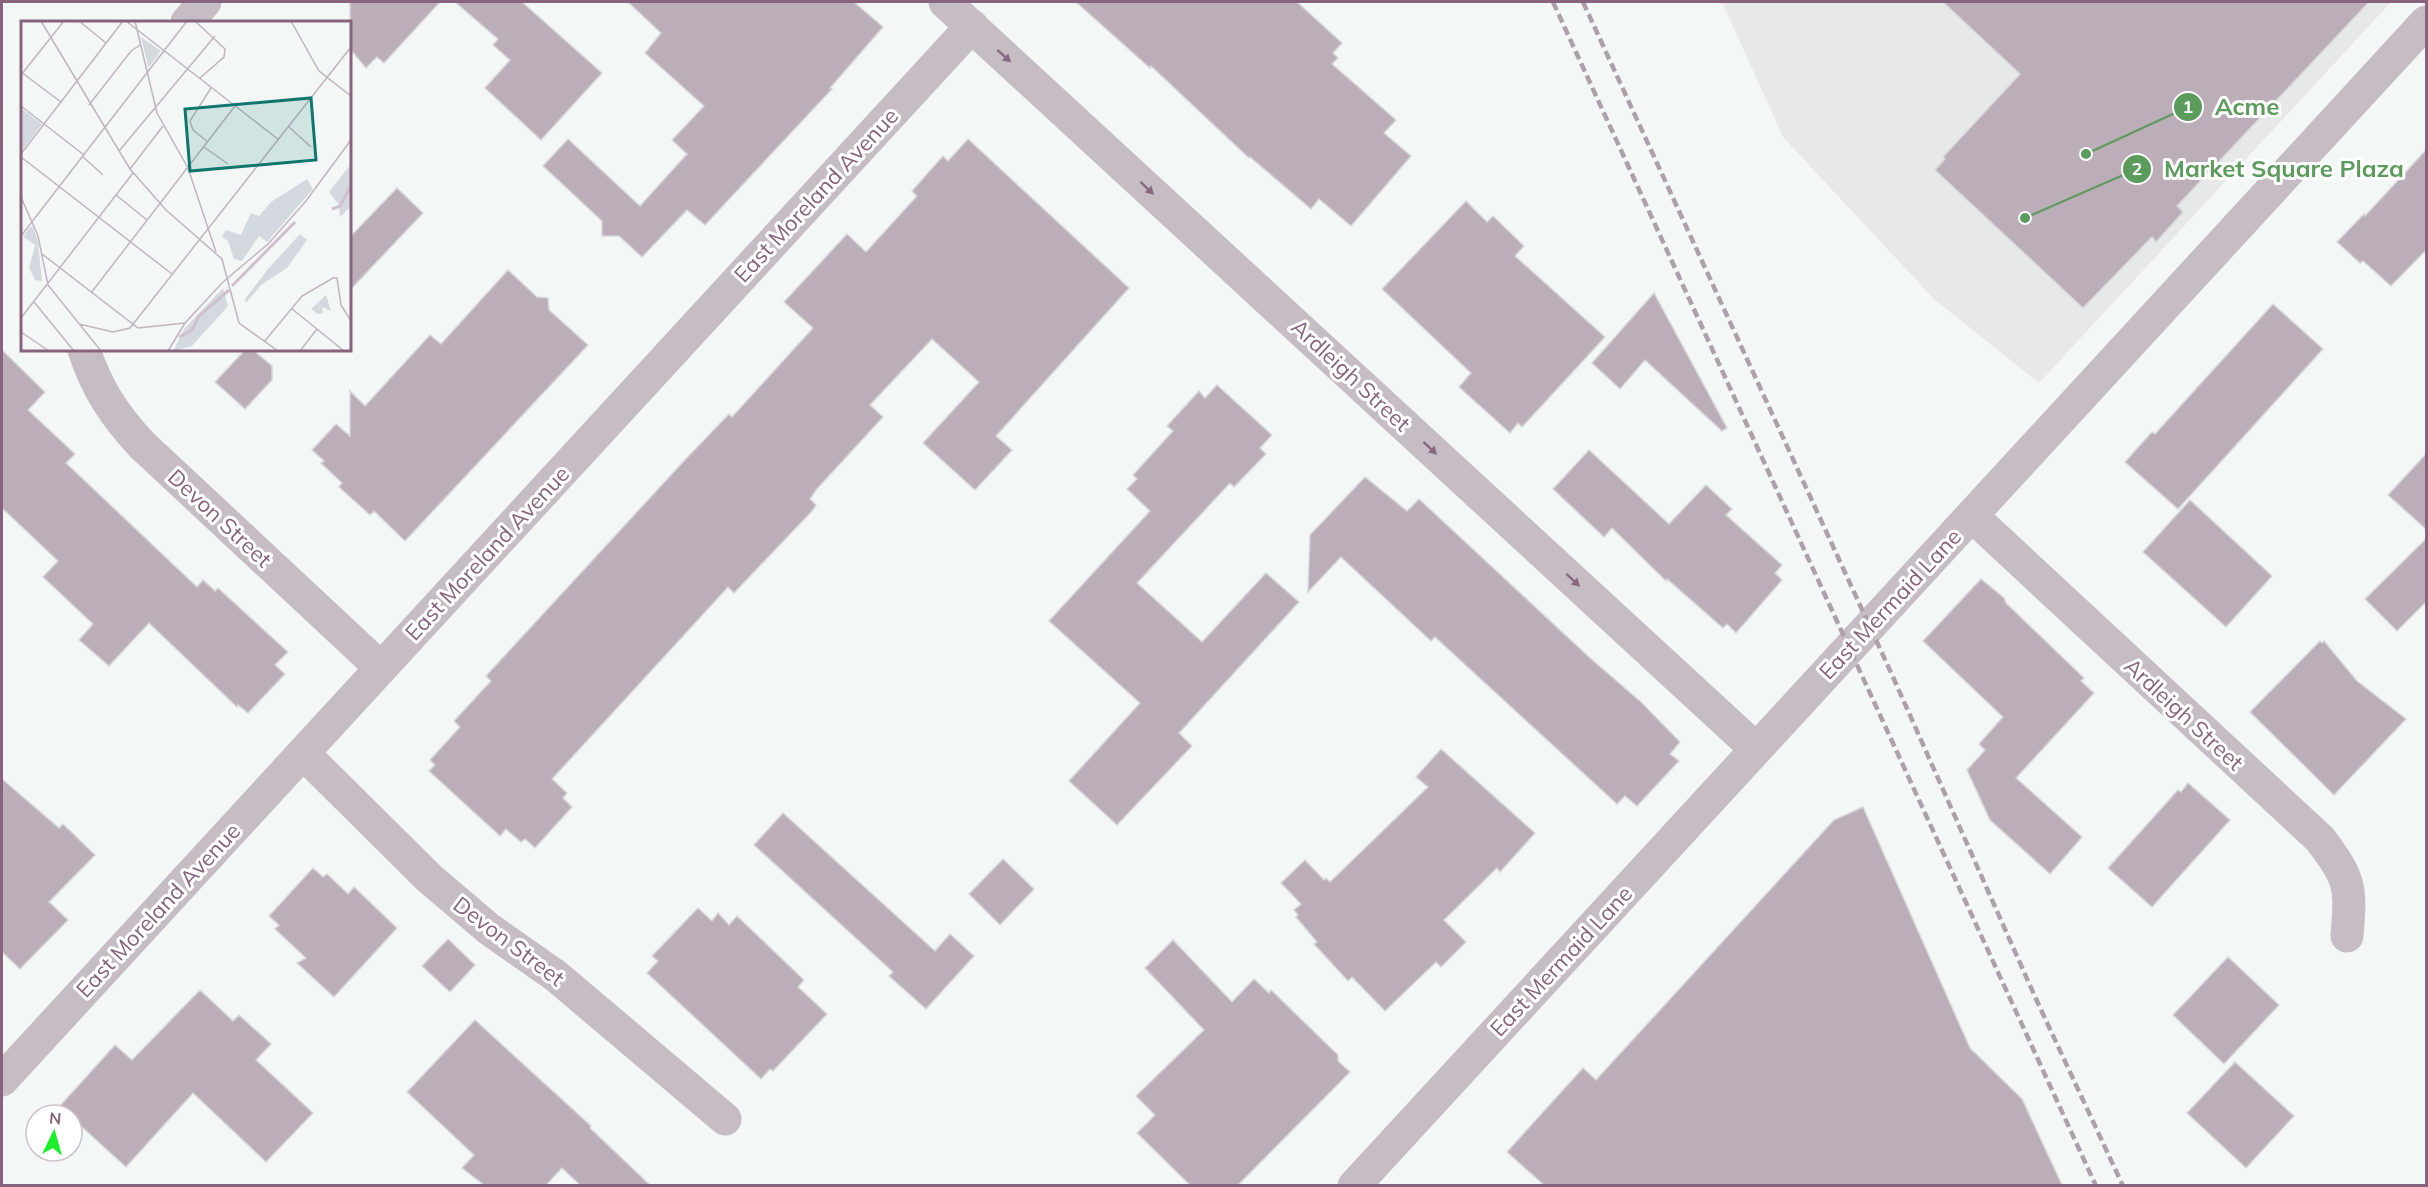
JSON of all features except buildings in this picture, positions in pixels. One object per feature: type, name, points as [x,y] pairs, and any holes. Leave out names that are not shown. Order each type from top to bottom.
[{"type":"street","points":[[188,21],[205,2]]},
{"type":"street","name":"Ardleigh Street","points":[[945,2],[1756,749]]},
{"type":"street","name":"East Mermaid Lane","points":[[1354,1185],[2427,22]]},
{"type":"street","name":"East Moreland Avenue","points":[[2,1080],[972,26]]},
{"type":"street","name":"Devon Street","points":[[84,351],[103,395],[127,429],[381,668]]},
{"type":"street","name":"Ardleigh Street","points":[[1972,516],[2320,839],[2342,869],[2346,881],[2350,898],[2347,936]]},
{"type":"street","name":"Devon Street","points":[[303,753],[429,878],[489,929],[556,976],[725,1119]]},
{"type":"shaded area","points":[[1722,2],[2391,2],[2039,383],[1934,299],[1783,137]]},
{"type":"railway","points":[[1553,2],[2096,1186]]},
{"type":"railway","points":[[1583,2],[1893,677],[2036,999],[2123,1186]]},
{"type":"place","name":"Acme","points":[[2086,154]]},
{"type":"place","name":"Market Square Plaza","points":[[2025,218]]}]
